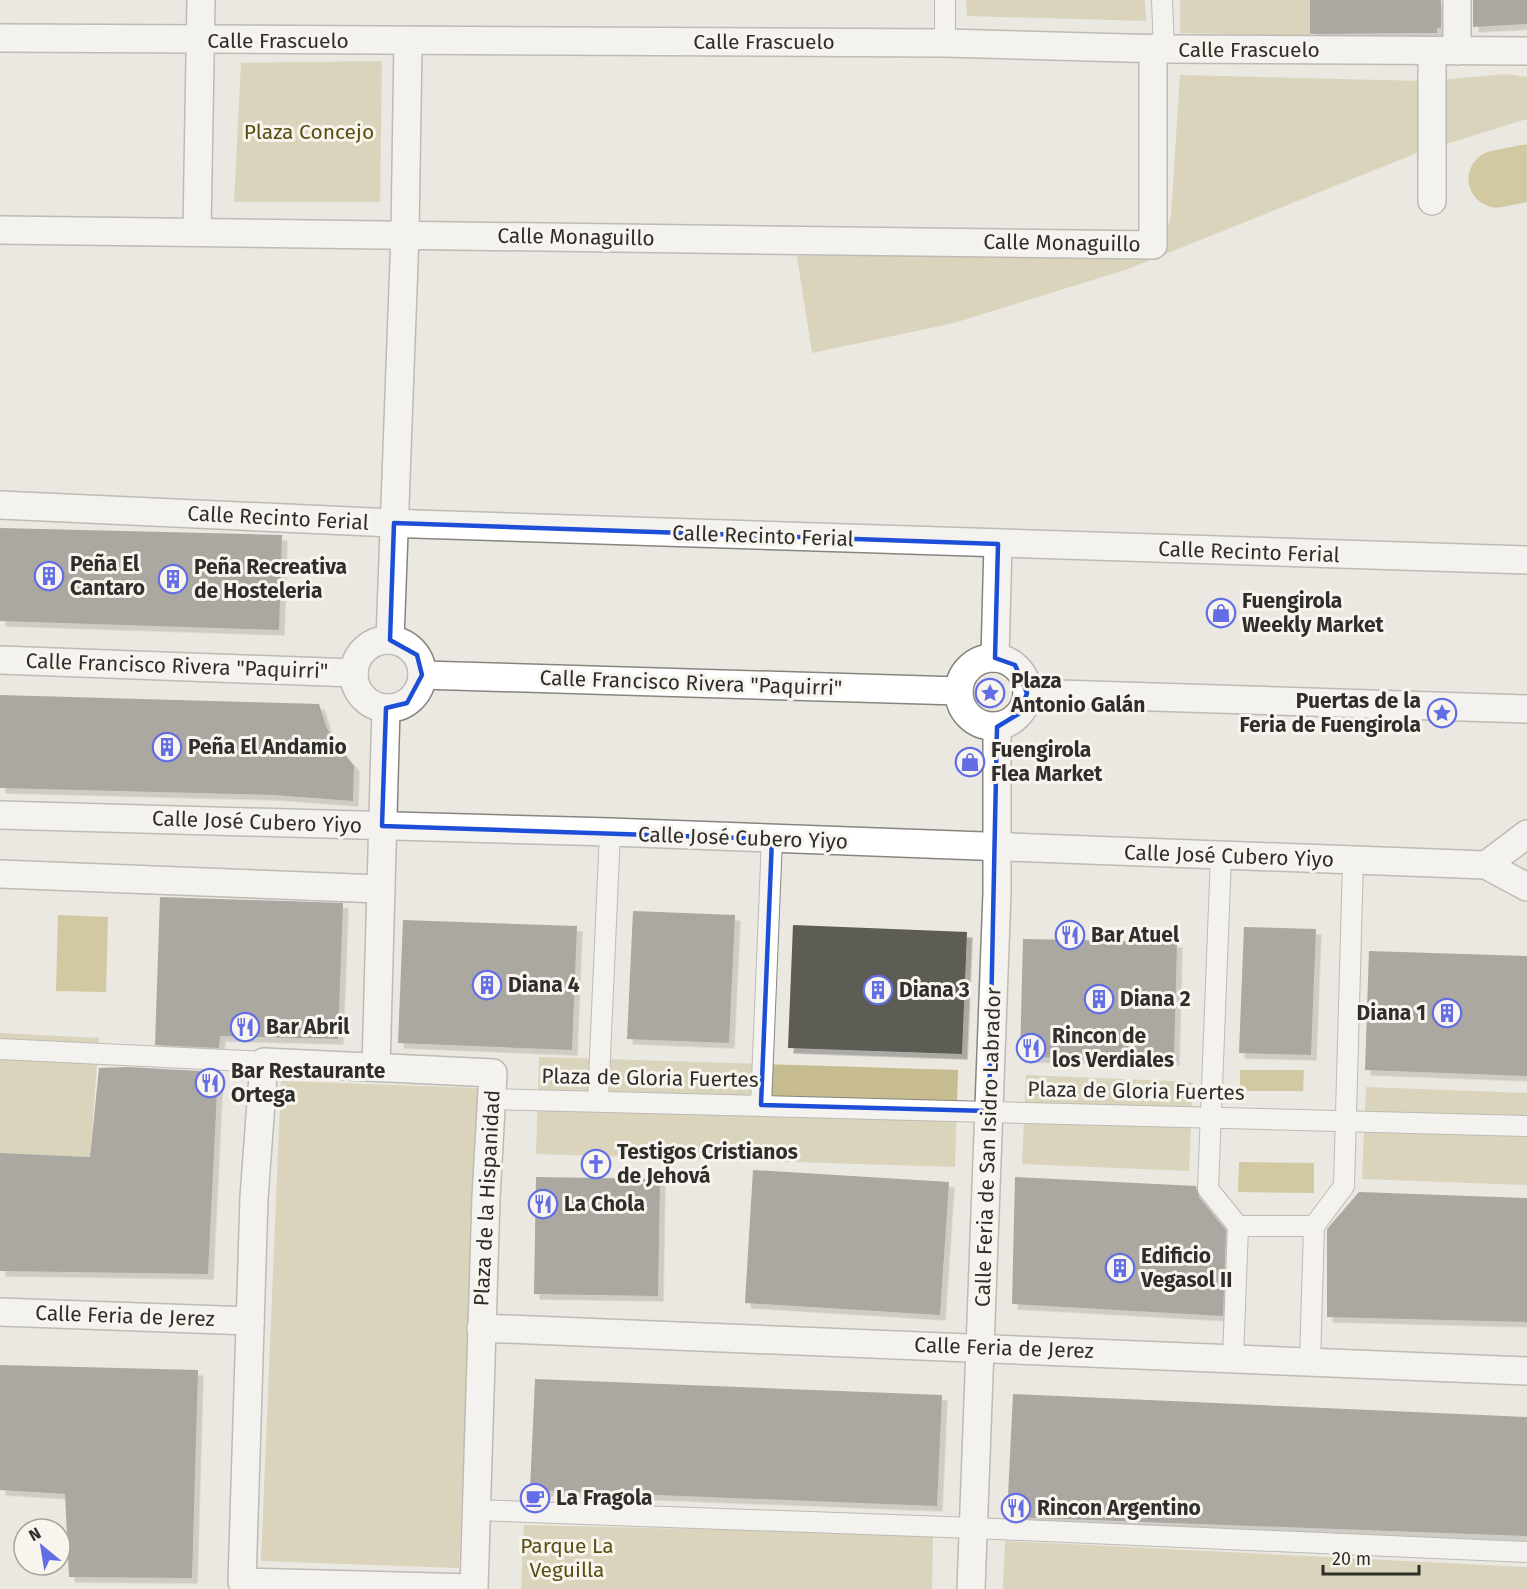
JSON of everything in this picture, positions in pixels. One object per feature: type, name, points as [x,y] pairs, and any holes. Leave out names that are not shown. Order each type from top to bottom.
[{"type":"street","points":[[197,231],[201,0]]},
{"type":"street","points":[[945,0],[945,43]]},
{"type":"street","points":[[1159,49],[1162,0]]},
{"type":"street","points":[[1432,201],[1445,51],[1457,0]]},
{"type":"street","name":"Calle Frascuelo","points":[[0,38],[408,42],[945,43],[1159,49],[1527,51]]},
{"type":"street","points":[[390,640],[405,234],[408,42]]},
{"type":"street","name":"Calle Monaguillo","points":[[0,230],[1153,244],[1159,49]]},
{"type":"street","name":"Calle Recinto Ferial","points":[[0,505],[394,523],[1527,560]]},
{"type":"street","points":[[995,658],[998,544]]},
{"type":"street","points":[[390,640],[400,642],[417,655],[422,675],[415,695],[407,703],[386,708],[376,706],[359,693],[354,673],[361,653],[369,645],[390,640]]},
{"type":"street","points":[[995,658],[1015,665],[1026,683],[1027,693],[1020,713],[1012,720],[997,726],[981,724],[971,719],[960,701],[959,691],[966,670],[984,659],[995,658]]},
{"type":"street","name":"Calle Francisco Rivera \"Paquirri\"","points":[[0,660],[354,673]]},
{"type":"street","name":"Calle Francisco Rivera \"Paquirri\"","points":[[422,675],[959,691]]},
{"type":"street","points":[[1027,693],[1527,709]]},
{"type":"street","points":[[376,1067],[386,708]]},
{"type":"street","name":"Calle Feria de San Isidro Labrador","points":[[971,1589],[997,848],[997,726]]},
{"type":"street","name":"Calle José Cubero Yiyo","points":[[0,814],[610,832],[1486,865],[1527,888]]},
{"type":"street","points":[[598,1101],[610,832]]},
{"type":"street","points":[[1486,865],[1527,834]]},
{"type":"street","points":[[761,1105],[772,839]]},
{"type":"street","points":[[1221,856],[1208,1189],[1238,1226],[1233,1358]]},
{"type":"street","points":[[1310,1361],[1314,1226],[1344,1186],[1353,861]]},
{"type":"street","points":[[0,874],[380,889]]},
{"type":"street","points":[[0,1049],[264,1062]]},
{"type":"street","name":"Plaza de la Hispanidad","points":[[264,1062],[376,1067],[493,1073],[481,1328],[474,1588],[242,1585],[250,1321],[264,1062]]},
{"type":"street","name":"Plaza de Gloria Fuertes","points":[[491,1099],[1527,1126]]},
{"type":"street","points":[[1238,1226],[1314,1226]]},
{"type":"street","name":"Calle Feria de Jerez","points":[[0,1312],[250,1321]]},
{"type":"street","name":"Calle Feria de Jerez","points":[[481,1328],[981,1346],[1527,1371]]},
{"type":"street","points":[[475,1510],[974,1528],[1527,1552]]},
{"type":"highlighted area","points":[[394,523],[998,544],[995,658],[1015,665],[1027,693],[1020,713],[997,727],[989,1111],[761,1105],[772,839],[382,826],[386,708],[407,703],[422,675],[417,655],[390,640]]},
{"type":"green space","points":[[966,0],[1145,0],[1146,21],[967,16]]},
{"type":"green space","points":[[1180,0],[1310,0],[1310,36],[1180,33]]},
{"type":"green space","name":"Plaza Concejo","points":[[382,61],[380,202],[234,202],[241,63]]},
{"type":"green space","points":[[1505,74],[1527,77],[1527,119],[1443,145],[1442,80]]},
{"type":"green space","points":[[1180,75],[1422,81],[1422,151],[1128,269],[954,323],[812,353],[797,256],[1161,247],[1171,216]]},
{"type":"green space","points":[[0,1033],[99,1038],[90,1157],[0,1153]]},
{"type":"green space","points":[[539,1057],[958,1070],[955,1167],[536,1154]]},
{"type":"green space","points":[[1026,1075],[1193,1082],[1189,1171],[1022,1164]]},
{"type":"green space","points":[[281,1081],[478,1088],[459,1568],[261,1561]]},
{"type":"green space","points":[[1366,1087],[1527,1093],[1527,1185],[1362,1179]]},
{"type":"green space","name":"Parque La Veguilla","points":[[524,1525],[933,1535],[932,1589],[521,1589]]},
{"type":"green space","points":[[1005,1541],[1527,1567],[1527,1589],[1003,1589]]},
{"type":"shaded area","points":[[58,915],[108,917],[106,992],[56,991]]},
{"type":"shaded area","points":[[1240,1070],[1304,1070],[1303,1091],[1240,1091]]},
{"type":"shaded area","points":[[1239,1162],[1314,1163],[1314,1193],[1238,1192]]},
{"type":"building","points":[[1310,0],[1441,0],[1441,28],[1437,28],[1437,33],[1310,34]]},
{"type":"building","points":[[1473,0],[1527,0],[1527,24],[1473,27]]},
{"type":"building","points":[[0,528],[282,535],[279,630],[0,621]]},
{"type":"building","points":[[0,695],[319,704],[334,741],[354,766],[353,801],[273,795],[0,788]]},
{"type":"building","points":[[160,897],[343,903],[338,1039],[220,1036],[219,1048],[155,1045]]},
{"type":"building","points":[[633,911],[735,915],[729,1043],[627,1039]]},
{"type":"building","name":"Diana 4","points":[[403,920],[577,926],[572,1050],[398,1043]]},
{"type":"building","name":"Diana 3","points":[[793,925],[967,932],[962,1054],[788,1048]]},
{"type":"building","points":[[1244,927],[1316,929],[1311,1055],[1239,1053]]},
{"type":"building","name":"Diana 2","points":[[1023,939],[1177,942],[1174,1060],[1020,1057]]},
{"type":"building","name":"Diana 1","points":[[1369,951],[1527,956],[1527,1076],[1365,1070]]},
{"type":"building","points":[[127,1067],[218,1072],[208,1274],[0,1271],[0,1153],[90,1157],[99,1068]]},
{"type":"building","points":[[753,1170],[949,1182],[940,1315],[745,1303]]},
{"type":"building","points":[[536,1177],[660,1179],[658,1296],[534,1294]]},
{"type":"building","name":"Edificio Vegasol II","points":[[1015,1177],[1196,1186],[1199,1197],[1226,1230],[1223,1316],[1012,1304]]},
{"type":"building","points":[[1359,1192],[1527,1198],[1527,1322],[1327,1317],[1327,1229]]},
{"type":"building","points":[[0,1365],[198,1370],[192,1578],[69,1577],[72,1577],[72,1517],[66,1517],[65,1494],[0,1490]]},
{"type":"building","points":[[535,1379],[942,1395],[937,1506],[530,1490]]},
{"type":"building","points":[[1013,1394],[1527,1417],[1527,1536],[1007,1517]]},
{"type":"waterway","points":[[1497,179],[1527,173]]},
{"type":"place","name":"Peña El Cantaro","points":[[49,576]]},
{"type":"place","name":"Peña Recreativa de Hosteleria","points":[[173,579]]},
{"type":"place","name":"Fuengirola Weekly Market","points":[[1221,613]]},
{"type":"place","name":"Plaza Antonio Galán","points":[[990,693]]},
{"type":"place","name":"Puertas de la Feria de Fuengirola","points":[[1442,713]]},
{"type":"place","name":"Peña El Andamio","points":[[167,747]]},
{"type":"place","name":"Fuengirola Flea Market","points":[[970,762]]},
{"type":"place","name":"Bar Atuel","points":[[1070,935]]},
{"type":"place","name":"Diana 4","points":[[487,985]]},
{"type":"place","name":"Diana 3","points":[[878,990]]},
{"type":"place","name":"Diana 2","points":[[1099,999]]},
{"type":"place","name":"Diana 1","points":[[1447,1013]]},
{"type":"place","name":"Bar Abril","points":[[245,1027]]},
{"type":"place","name":"Rincon de los Verdiales","points":[[1031,1048]]},
{"type":"place","name":"Bar Restaurante Ortega","points":[[210,1083]]},
{"type":"place","name":"Testigos Cristianos de Jehová","points":[[596,1164]]},
{"type":"place","name":"La Chola","points":[[543,1204]]},
{"type":"place","name":"Edificio Vegasol II","points":[[1120,1268]]},
{"type":"place","name":"La Fragola","points":[[535,1498]]},
{"type":"place","name":"Rincon Argentino","points":[[1016,1508]]}]
